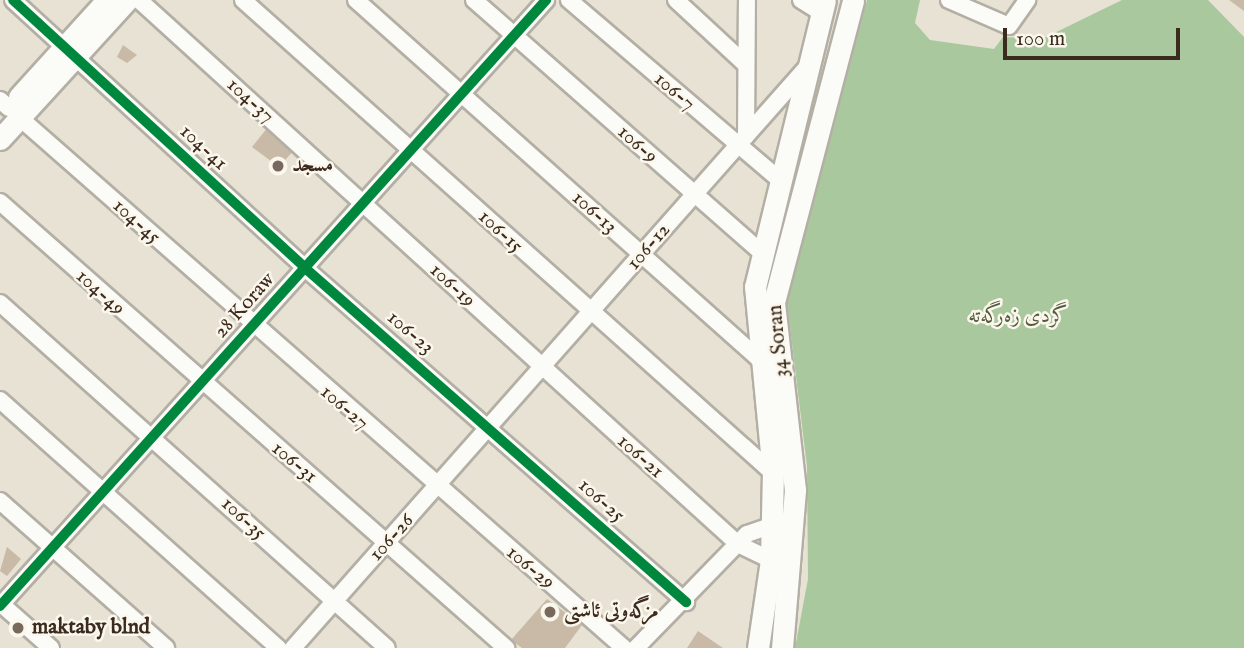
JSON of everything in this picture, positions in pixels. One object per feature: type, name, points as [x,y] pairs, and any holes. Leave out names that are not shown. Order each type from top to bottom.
[{"type":"main road","points":[[70,51],[107,0]]},
{"type":"main road","points":[[0,139],[7,111],[127,0]]},
{"type":"main road","name":"34 Soran","points":[[782,648],[794,522],[775,302],[853,0]]},
{"type":"main road","name":"34 Soran","points":[[758,648],[771,560],[773,473],[753,308],[762,253],[824,6]]},
{"type":"street","name":"104-41","points":[[13,0],[305,268]]},
{"type":"street","name":"104-37","points":[[139,0],[361,203]]},
{"type":"street","name":"106-15","points":[[243,0],[590,315],[773,473]]},
{"type":"street","name":"106-13","points":[[356,0],[759,359]]},
{"type":"street","name":"106-9","points":[[474,0],[762,253]]},
{"type":"street","name":"28 Koraw","points":[[1,604],[546,0]]},
{"type":"street","name":"106-7","points":[[569,0],[742,141],[781,181]]},
{"type":"street","points":[[676,0],[744,63]]},
{"type":"street","points":[[742,141],[747,0]]},
{"type":"street","points":[[801,0],[824,6]]},
{"type":"street","points":[[949,0],[1009,26],[1027,0]]},
{"type":"street","name":"106-12","points":[[491,428],[807,66]]},
{"type":"street","name":"104-45","points":[[7,111],[252,327]]},
{"type":"street","name":"104-49","points":[[0,202],[200,384]]},
{"type":"street","name":"106-19","points":[[361,203],[542,369]]},
{"type":"street","name":"106-23","points":[[305,268],[491,428]]},
{"type":"street","name":"106-35","points":[[0,303],[153,436],[333,603],[387,648]]},
{"type":"street","name":"106-27","points":[[252,327],[436,489]]},
{"type":"street","name":"106-21","points":[[542,369],[738,544],[771,560]]},
{"type":"street","name":"106-31","points":[[200,384],[388,542],[506,648]]},
{"type":"street","points":[[0,400],[278,648]]},
{"type":"street","name":"106-26","points":[[293,648],[491,428]]},
{"type":"street","name":"106-25","points":[[491,428],[686,602]]},
{"type":"street","name":"106-29","points":[[436,489],[624,648]]},
{"type":"street","points":[[0,501],[166,648]]},
{"type":"street","points":[[636,648],[686,602],[738,544],[772,522],[794,522]]},
{"type":"street","points":[[1,604],[51,648]]},
{"type":"green space","name":"گردی زەرگەتە","points":[[867,0],[920,0],[915,23],[930,40],[994,49],[1003,37],[1042,39],[1122,0],[1208,0],[1244,37],[1244,648],[795,648],[808,579],[807,466],[787,303]]},
{"type":"building","points":[[1229,0],[1244,0],[1244,11]]},
{"type":"building","points":[[123,45],[137,55],[127,63],[117,57]]},
{"type":"building","points":[[268,127],[294,150],[279,167],[252,147]]},
{"type":"building","points":[[7,547],[21,559],[7,576],[0,571]]},
{"type":"building","name":"مزگەوتی ئاشتی","points":[[547,599],[582,625],[565,648],[522,648],[511,640]]},
{"type":"building","points":[[698,631],[723,648],[687,648]]},
{"type":"cycle path","points":[[13,0],[305,268],[686,602]]},
{"type":"cycle path","points":[[0,606],[546,0]]},
{"type":"place","name":"مسجد","points":[[278,166]]},
{"type":"place","name":"مزگەوتی ئاشتی","points":[[550,612]]},
{"type":"place","name":"maktaby blnd","points":[[18,628]]}]
